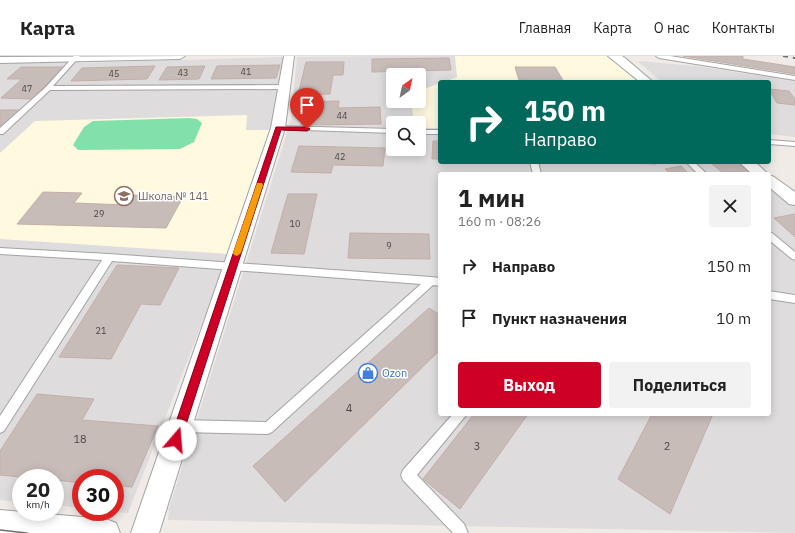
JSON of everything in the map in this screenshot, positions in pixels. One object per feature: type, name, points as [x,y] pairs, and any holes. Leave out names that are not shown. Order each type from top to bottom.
[{"type":"street","points":[[0,60],[76,57],[180,56]]},
{"type":"street","points":[[145,533],[278,128],[286,87],[289,56]]},
{"type":"street","points":[[613,56],[621,60],[645,80]]},
{"type":"street","points":[[748,164],[758,172]]},
{"type":"street","points":[[771,182],[795,200]]},
{"type":"street","points":[[0,523],[106,533]]},
{"type":"lane","points":[[659,56],[795,78]]},
{"type":"lane","points":[[0,132],[48,88],[76,57]]},
{"type":"lane","points":[[48,88],[286,87]]},
{"type":"lane","points":[[278,128],[386,131]]},
{"type":"lane","points":[[426,132],[438,132]]},
{"type":"lane","points":[[771,142],[795,144]]},
{"type":"lane","points":[[692,164],[701,172]]},
{"type":"lane","points":[[771,237],[795,256]]},
{"type":"lane","points":[[0,251],[233,265],[435,281]]},
{"type":"lane","points":[[0,427],[109,257]]},
{"type":"lane","points":[[180,426],[268,428],[435,281]]},
{"type":"lane","points":[[771,295],[795,299]]},
{"type":"lane","points":[[459,416],[408,475],[459,529],[461,533]]},
{"type":"shaded area","points":[[0,56],[83,56],[79,63],[284,57],[272,130],[229,254],[128,513],[124,513],[124,469],[72,469],[72,507],[64,506],[64,469],[12,469],[12,501],[0,500]]},
{"type":"shaded area","points":[[455,56],[608,56],[638,80],[449,80],[457,77]]},
{"type":"shaded area","points":[[608,56],[638,80],[438,80],[438,164],[742,164],[752,172],[438,172],[438,416],[771,416],[771,187],[795,205],[795,533],[168,520],[169,508],[291,120],[297,57]]},
{"type":"shaded area","points":[[637,61],[696,66],[795,81],[795,137],[771,134],[771,80],[660,80]]},
{"type":"shaded area","points":[[438,84],[438,128],[426,128],[426,116],[413,116],[412,108],[426,108],[426,88]]},
{"type":"shaded area","name":"Школа № 141","points":[[247,115],[246,130],[272,130],[229,254],[0,239],[0,153],[35,121]]},
{"type":"green space","points":[[197,119],[202,123],[194,142],[180,149],[78,150],[73,145],[84,127],[93,121]]},
{"type":"building","points":[[683,56],[743,56],[743,59],[795,67],[795,74]]},
{"type":"building","points":[[449,58],[451,70],[426,71],[426,68],[386,68],[386,72],[372,72],[372,59]]},
{"type":"building","points":[[306,62],[344,62],[343,75],[333,75],[330,94],[298,95]]},
{"type":"building","points":[[280,65],[276,78],[211,79],[217,66]]},
{"type":"building","points":[[155,66],[147,79],[71,81],[82,68]]},
{"type":"building","points":[[205,66],[199,79],[159,80],[167,67]]},
{"type":"building","points":[[21,67],[64,67],[32,99],[1,98],[22,79],[7,79]]},
{"type":"building","points":[[515,67],[555,67],[563,80],[519,80]]},
{"type":"building","points":[[771,89],[789,91],[795,99],[795,105],[777,103],[771,92]]},
{"type":"building","points":[[339,101],[338,108],[380,107],[381,124],[301,125],[305,102]]},
{"type":"building","points":[[0,110],[20,110],[0,129]]},
{"type":"building","points":[[433,141],[438,141],[438,159],[432,159]]},
{"type":"building","points":[[299,146],[385,148],[383,166],[333,165],[331,173],[291,172]]},
{"type":"building","points":[[712,164],[742,164],[752,172],[722,172]]},
{"type":"building","points":[[681,166],[687,172],[668,172],[665,169]]},
{"type":"building","points":[[43,192],[82,193],[74,203],[127,205],[133,195],[183,197],[166,228],[17,224]]},
{"type":"building","points":[[288,194],[317,194],[304,254],[271,253]]},
{"type":"building","points":[[795,214],[795,237],[774,218]]},
{"type":"building","points":[[350,233],[429,234],[430,259],[348,258]]},
{"type":"building","points":[[117,265],[179,268],[160,305],[141,304],[111,359],[59,357]]},
{"type":"building","points":[[429,308],[438,314],[438,352],[285,502],[253,466]]},
{"type":"building","points":[[37,394],[94,399],[82,420],[158,426],[132,487],[124,487],[124,469],[72,469],[72,482],[64,481],[64,469],[12,469],[12,476],[0,475],[0,451]]},
{"type":"building","points":[[472,416],[527,416],[460,509],[423,479]]},
{"type":"building","points":[[651,416],[712,416],[670,514],[618,479]]},
{"type":"tram line","points":[[0,530],[27,533]]},
{"type":"railway","points":[[783,56],[795,58]]},
{"type":"slow traffic","points":[[237,253],[259,185]]},
{"type":"place","name":"Школа № 141","points":[[124,196]]},
{"type":"place","name":"Ozon","points":[[368,373]]},
{"type":"route","points":[[176,440],[278,128],[307,129]]}]
